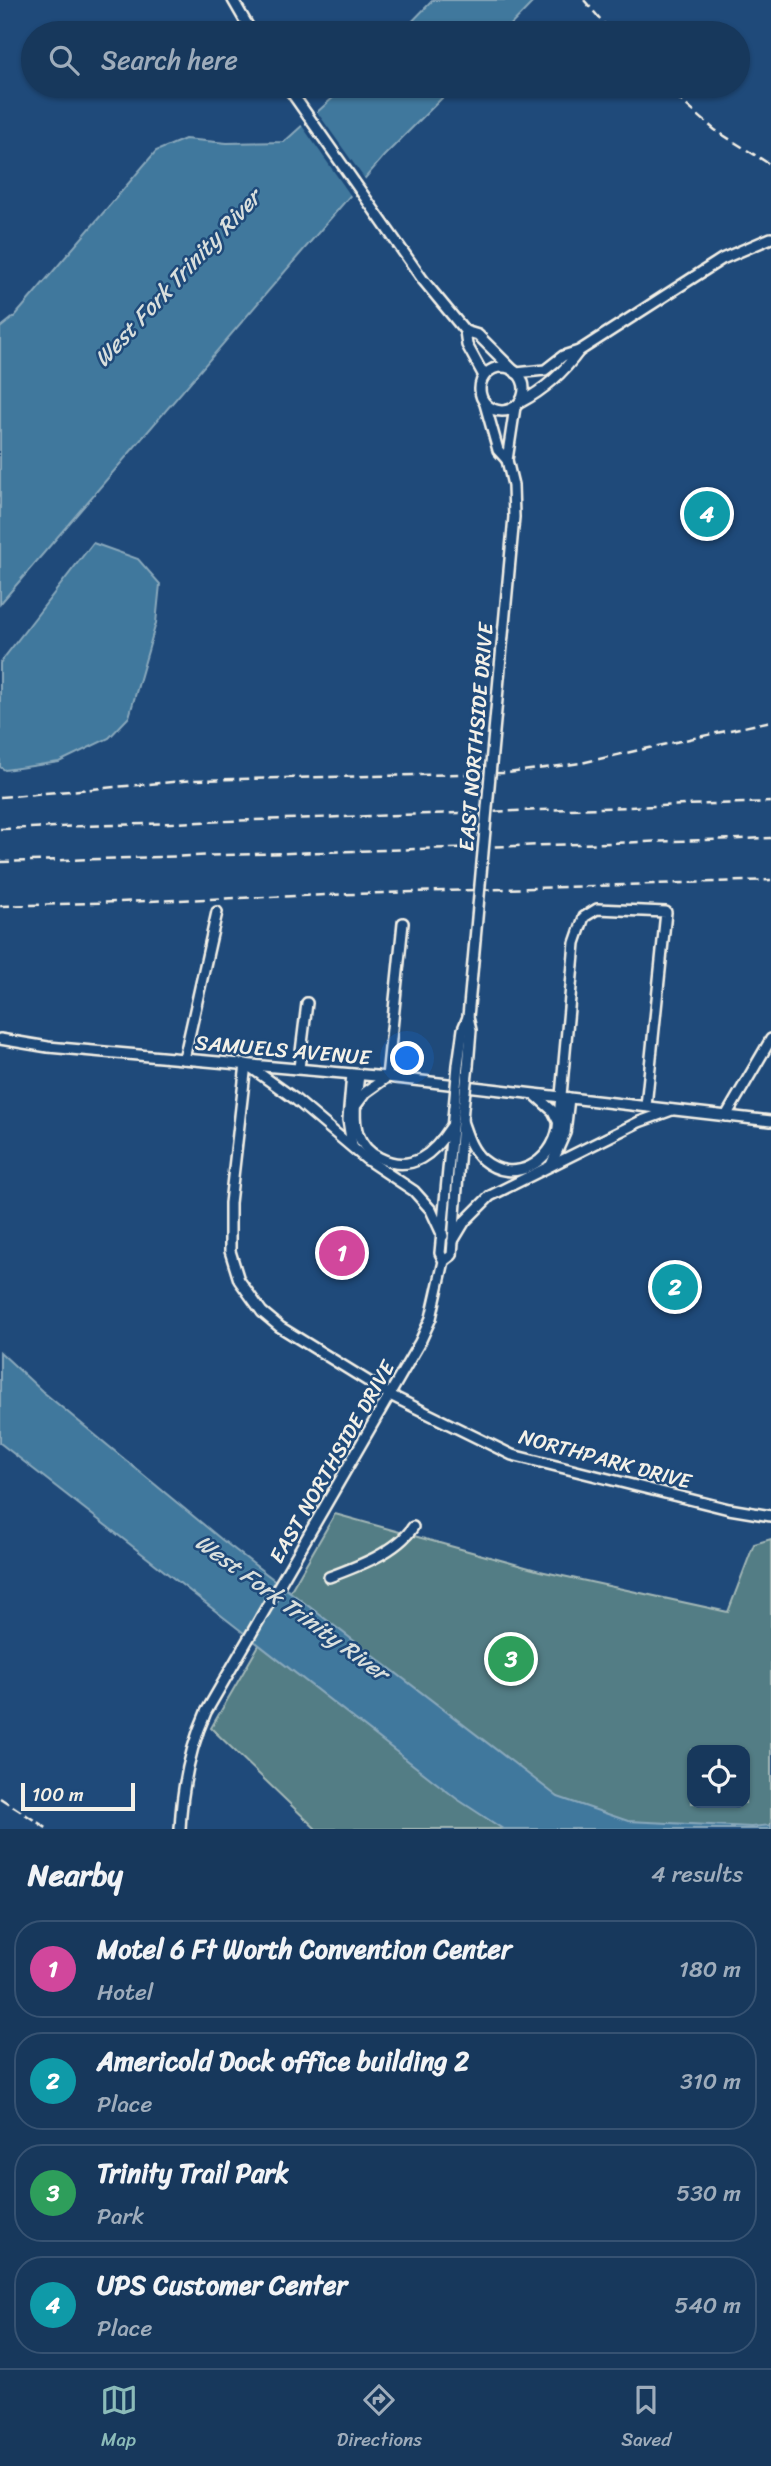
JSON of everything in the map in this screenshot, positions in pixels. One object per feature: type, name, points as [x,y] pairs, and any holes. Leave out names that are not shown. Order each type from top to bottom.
[{"type":"street","points":[[233,0],[245,21]]},
{"type":"street","points":[[294,98],[411,263],[465,331],[467,345],[484,376],[480,394],[485,403],[501,411],[537,393],[564,372],[579,351]]},
{"type":"street","points":[[484,376],[499,367],[515,371],[545,370],[563,356],[579,351],[722,260],[771,238]]},
{"type":"street","points":[[465,331],[478,335],[515,371],[524,388],[517,404]]},
{"type":"street","name":"EAST NORTHSIDE DRIVE","points":[[180,1829],[183,1784],[191,1751],[218,1692],[392,1396],[431,1318],[444,1261],[440,1253],[452,1126],[458,1108],[471,1030],[468,1017],[514,517],[513,485],[506,460],[498,450],[485,403]]},
{"type":"street","name":"EAST NORTHSIDE DRIVE","points":[[506,460],[517,404]]},
{"type":"street","points":[[551,1165],[565,1133],[564,1097],[575,943],[584,917],[597,908],[666,912],[646,1107]]},
{"type":"street","points":[[184,1059],[217,912]]},
{"type":"street","points":[[356,1104],[366,1092],[387,1077],[403,923]]},
{"type":"street","points":[[299,1068],[307,1003]]},
{"type":"street","name":"SAMUELS AVENUE","points":[[0,1039],[48,1047],[387,1077],[771,1121]]},
{"type":"street","points":[[726,1116],[771,1039]]},
{"type":"street","points":[[246,1064],[274,1082],[423,1199],[443,1236]]},
{"type":"street","name":"NORTHPARK DRIVE","points":[[246,1064],[229,1234],[239,1280],[262,1311],[280,1328],[392,1396],[489,1445],[539,1464],[771,1516]]},
{"type":"street","points":[[353,1146],[348,1120],[356,1074]]},
{"type":"street","points":[[356,1074],[356,1126],[361,1141],[373,1154],[393,1163],[420,1160],[433,1151],[452,1126]]},
{"type":"street","points":[[534,1094],[553,1111],[558,1122]]},
{"type":"street","points":[[462,1121],[471,1146],[483,1160],[497,1168],[510,1171],[533,1166],[547,1155],[556,1137],[564,1097]]},
{"type":"street","name":"EAST NORTHSIDE DRIVE","points":[[444,1261],[452,1255],[462,1121],[458,1108]]},
{"type":"street","points":[[453,1241],[465,1221],[490,1196],[551,1165],[673,1110]]},
{"type":"street","points":[[329,1577],[358,1567],[406,1536],[413,1527]]},
{"type":"green space","points":[[335,1514],[540,1571],[728,1612],[754,1544],[771,1539],[771,1829],[316,1829],[211,1728]]},
{"type":"water","points":[[433,0],[535,0],[515,21],[413,21]]},
{"type":"water","name":"West Fork Trinity River","points":[[333,98],[442,98],[384,156],[0,604],[0,328],[15,316],[156,151],[185,139],[227,143],[284,142]]},
{"type":"water","points":[[93,543],[138,559],[160,584],[156,623],[129,717],[109,738],[59,762],[5,770],[0,767],[0,663]]},
{"type":"water","name":"West Fork Trinity River","points":[[0,1352],[42,1391],[221,1539],[558,1797],[628,1821],[751,1827],[771,1825],[771,1829],[503,1829],[457,1799],[0,1443]]},
{"type":"pier","points":[[315,109],[367,182],[353,199],[300,123]]},
{"type":"railway","points":[[584,0],[602,21]]},
{"type":"railway","points":[[678,98],[715,130],[771,165]]},
{"type":"railway","points":[[0,797],[195,780],[508,773],[581,763],[771,721]]},
{"type":"railway","points":[[0,829],[771,802]]},
{"type":"railway","points":[[0,862],[771,838]]},
{"type":"railway","points":[[0,906],[771,880]]},
{"type":"railway","points":[[0,1798],[48,1829]]},
{"type":"place","name":"UPS Customer Center","points":[[707,514]]},
{"type":"place","name":"Motel 6 Ft Worth Convention Center","points":[[342,1253]]},
{"type":"place","name":"Americold Dock office building 2","points":[[675,1287]]},
{"type":"place","name":"Trinity Trail Park","points":[[511,1659]]}]
